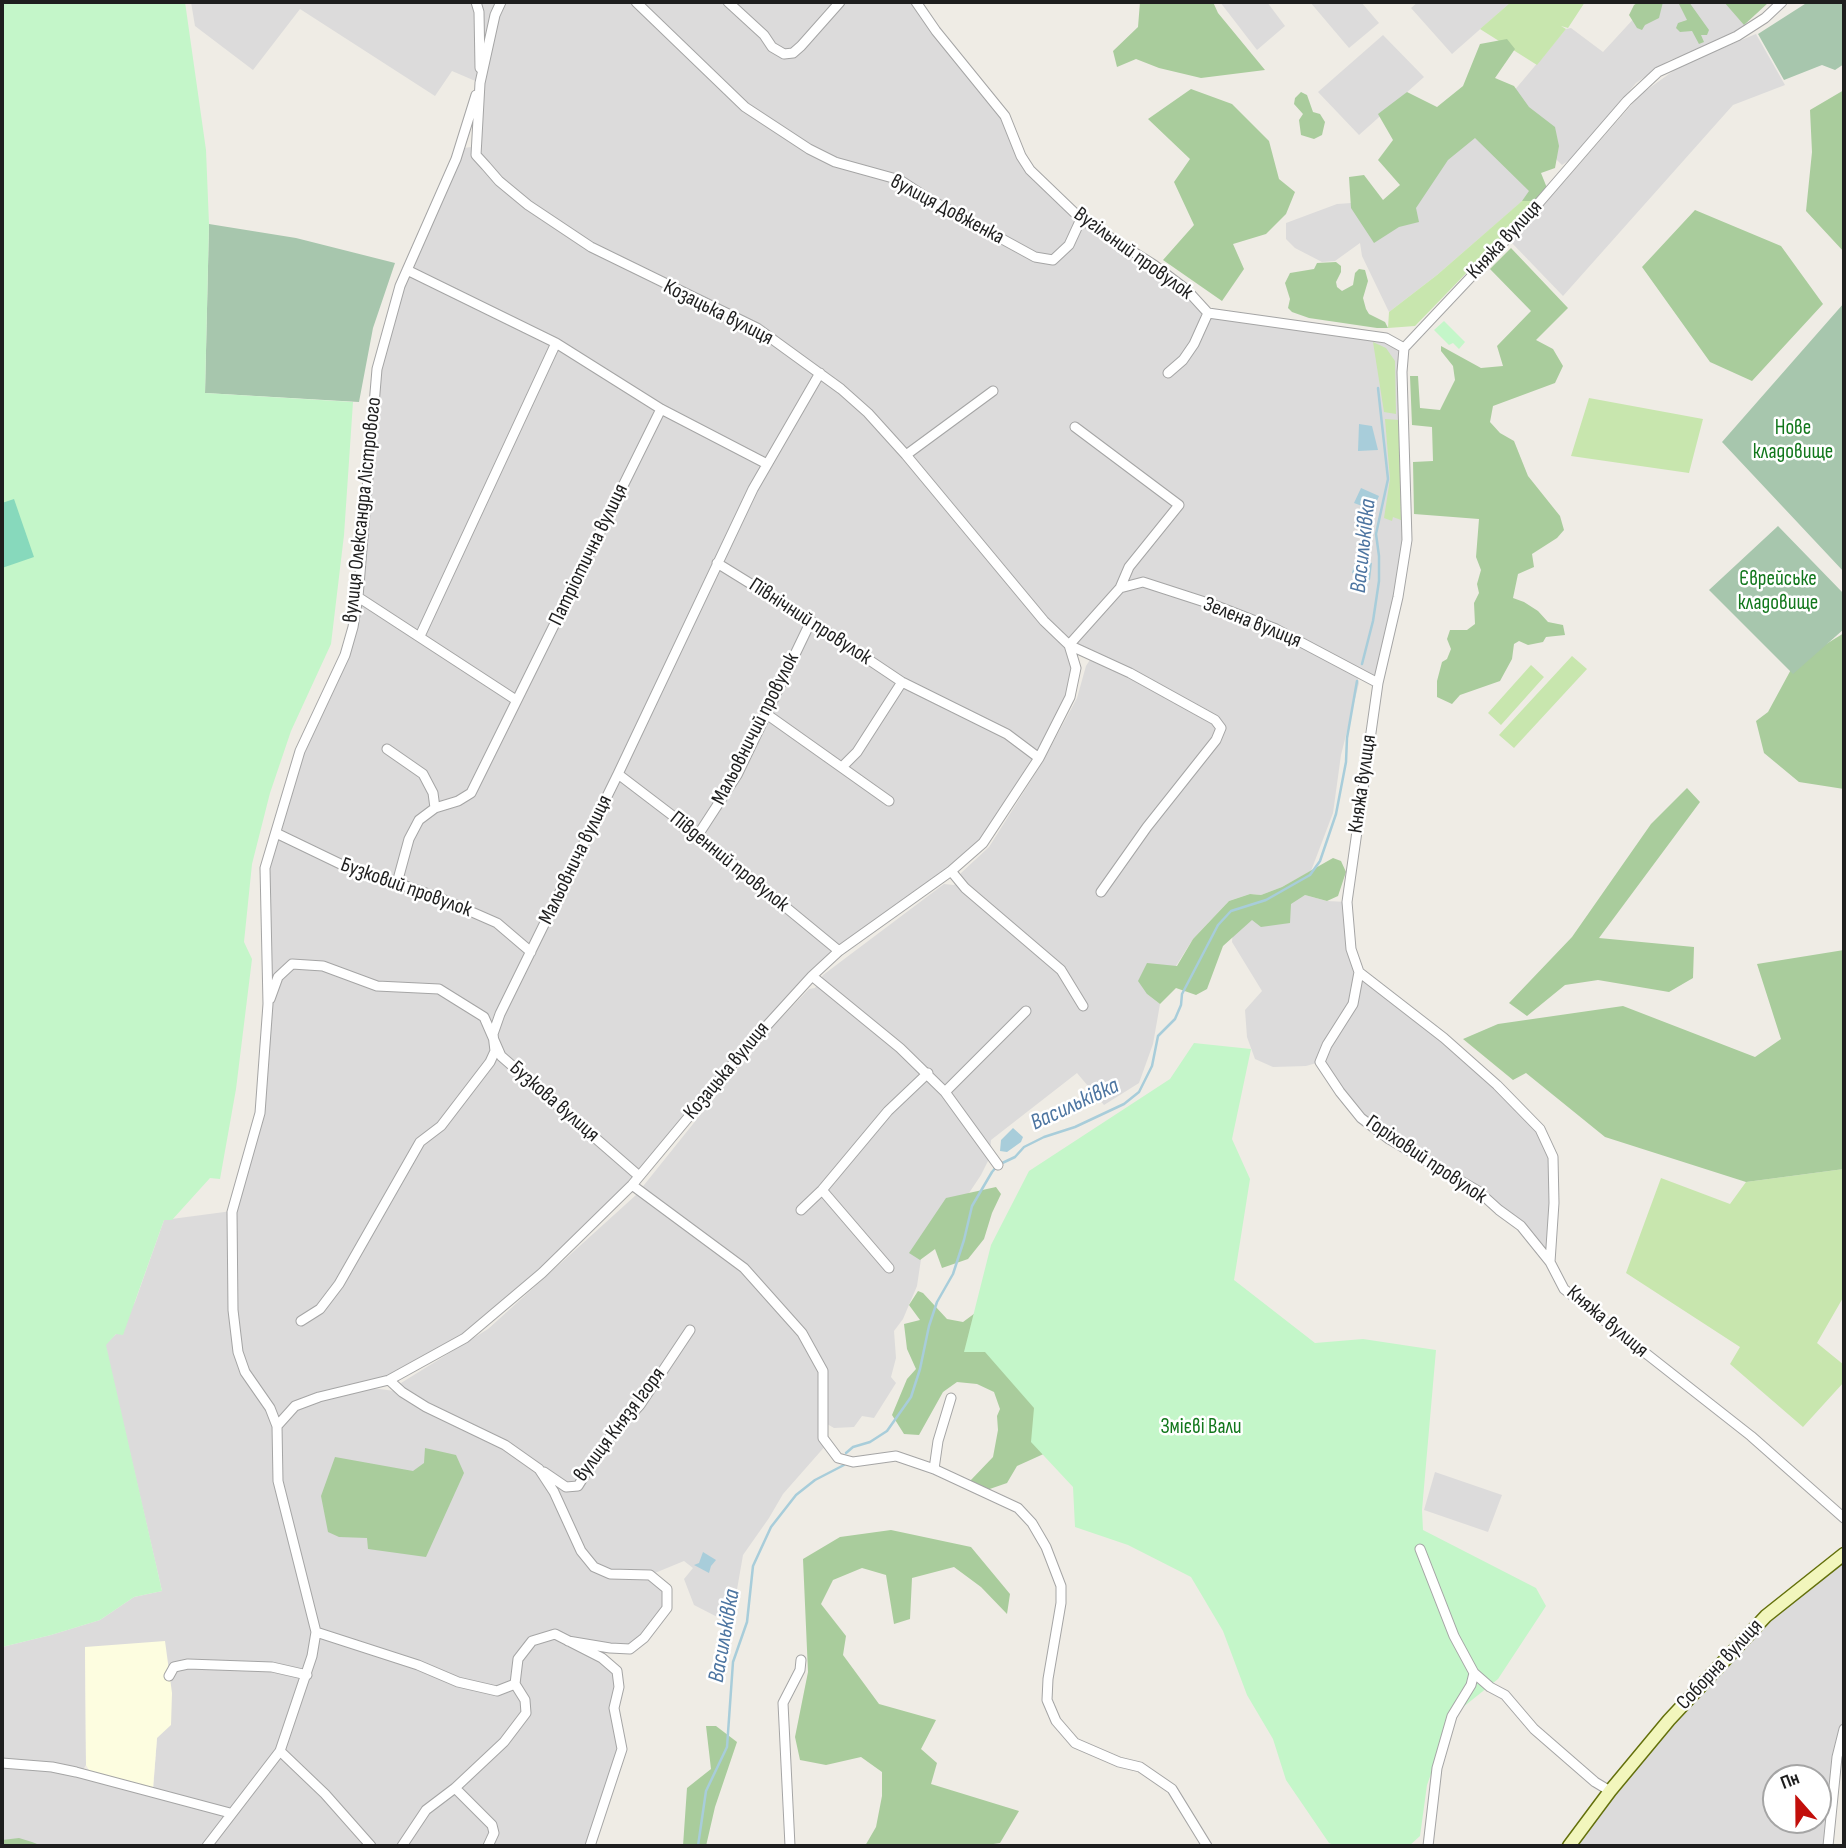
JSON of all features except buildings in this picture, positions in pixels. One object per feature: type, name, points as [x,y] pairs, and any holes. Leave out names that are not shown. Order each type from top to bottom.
[{"type":"main road","name":"Соборна вулиця","points":[[1569,1846],[1669,1720],[1770,1612],[1844,1554]]},
{"type":"street","points":[[476,155],[480,83],[495,15],[501,2]]},
{"type":"street","name":"вулиця Довженка","points":[[636,2],[746,107],[809,149],[835,162],[900,180],[929,199],[1035,257],[1053,260],[1069,245],[1081,219]]},
{"type":"street","points":[[728,2],[764,34],[772,47],[783,54],[793,53],[801,46],[841,2]]},
{"type":"street","name":"Вугільний провулок","points":[[916,2],[1005,116],[1021,156],[1030,170],[1081,219],[1154,265],[1187,290],[1208,313],[1194,344],[1183,360],[1168,373]]},
{"type":"street","name":"Княжа вулиця","points":[[1359,972],[1351,949],[1348,902],[1378,683],[1398,597],[1407,540],[1402,372],[1404,348],[1658,72],[1737,36],[1779,6],[1791,2]]},
{"type":"street","points":[[478,7],[483,19],[491,19],[495,15]]},
{"type":"street","name":"вулиця Олександра Лістрового","points":[[278,1426],[270,1408],[245,1372],[238,1352],[233,1310],[232,1212],[260,1113],[268,1004],[265,867],[300,751],[345,655],[358,597],[377,369],[407,270],[456,159],[480,83],[478,7]]},
{"type":"street","points":[[456,159],[464,148],[471,148],[476,155]]},
{"type":"street","name":"Козацька вулиця","points":[[278,1426],[287,1412],[295,1406],[319,1396],[389,1380],[465,1338],[542,1273],[632,1185],[748,1045],[812,976],[839,951],[951,871],[983,843],[1039,758],[1070,697],[1076,668],[1069,645],[1044,621],[868,413],[820,373],[757,328],[591,247],[528,205],[499,181],[476,155]]},
{"type":"street","points":[[407,270],[556,343],[661,409],[767,464]]},
{"type":"street","points":[[1208,313],[1386,338],[1404,348]]},
{"type":"street","points":[[420,636],[556,343]]},
{"type":"street","name":"Мальовнича вулиця","points":[[301,1321],[320,1309],[339,1284],[420,1142],[441,1126],[490,1062],[495,1051],[493,1034],[500,1014],[618,775],[717,563],[767,464],[820,373]]},
{"type":"street","points":[[906,455],[993,390]]},
{"type":"street","name":"Патріотична вулиця","points":[[397,883],[409,839],[419,820],[435,808],[458,801],[471,793],[661,409]]},
{"type":"street","points":[[1075,427],[1179,505],[1129,567],[1120,588],[1069,645],[1130,673],[1215,720],[1221,728],[1216,740],[1147,827],[1101,892]]},
{"type":"street","name":"Північний провулок","points":[[717,563],[902,682],[1007,733],[1039,758]]},
{"type":"street","name":"Зелена вулиця","points":[[1120,588],[1143,582],[1214,605],[1276,629],[1378,683]]},
{"type":"street","points":[[358,597],[516,700]]},
{"type":"street","name":"Мальовничий провулок","points":[[698,835],[737,775],[811,621]]},
{"type":"street","points":[[842,767],[857,752],[902,682]]},
{"type":"street","points":[[765,713],[889,801]]},
{"type":"street","points":[[387,749],[423,774],[433,793],[435,808]]},
{"type":"street","name":"Південний провулок","points":[[618,775],[698,835],[839,951]]},
{"type":"street","name":"Бузковий провулок","points":[[276,833],[357,872],[440,898],[497,923],[531,952]]},
{"type":"street","points":[[951,871],[965,888],[1060,970],[1083,1006]]},
{"type":"street","name":"Бузкова вулиця","points":[[268,1004],[278,977],[292,964],[323,967],[377,986],[439,989],[484,1017],[502,1056],[639,1176]]},
{"type":"street","points":[[1359,972],[1444,1038],[1497,1085],[1540,1129],[1553,1157],[1554,1203],[1550,1262]]},
{"type":"street","name":"Горіховий провулок","points":[[1359,972],[1353,1004],[1327,1045],[1320,1062],[1361,1118],[1423,1161],[1478,1191],[1521,1226],[1550,1262]]},
{"type":"street","points":[[812,976],[928,1073],[998,1165]]},
{"type":"street","points":[[945,1092],[1026,1011]]},
{"type":"street","points":[[801,1210],[822,1190],[888,1111],[928,1073]]},
{"type":"street","points":[[632,1185],[744,1268],[802,1333],[823,1371],[823,1438],[838,1458],[853,1462],[896,1456],[934,1469],[1018,1508],[1032,1523],[1046,1547],[1061,1586],[1047,1700],[1056,1721],[1076,1744],[1119,1762],[1140,1767],[1172,1789],[1207,1846]]},
{"type":"street","points":[[822,1190],[890,1268]]},
{"type":"street","name":"Княжа вулиця","points":[[1550,1262],[1564,1289],[1751,1436],[1844,1517]]},
{"type":"street","name":"вулиця Князя Ігоря","points":[[389,1380],[426,1407],[505,1445],[566,1487],[578,1486],[604,1444],[640,1405],[690,1331]]},
{"type":"street","points":[[934,1469],[938,1441],[951,1398]]},
{"type":"street","points":[[207,1846],[280,1751],[307,1675],[316,1632],[278,1481],[278,1426]]},
{"type":"street","points":[[539,1469],[554,1492],[581,1551],[594,1567],[610,1574],[650,1576],[667,1589],[667,1608],[644,1638],[630,1649],[568,1641]]},
{"type":"street","points":[[1420,1549],[1454,1636],[1474,1673],[1490,1687],[1505,1695],[1534,1730],[1595,1782],[1610,1791]]},
{"type":"street","points":[[316,1632],[418,1665],[458,1682],[497,1691],[515,1684]]},
{"type":"street","points":[[402,1846],[426,1810],[455,1788],[504,1742],[526,1713],[525,1700],[515,1684],[518,1659],[532,1641],[555,1634],[602,1658],[617,1671],[619,1687],[614,1708],[622,1749],[590,1846]]},
{"type":"street","points":[[790,1846],[783,1703],[800,1670],[801,1660]]},
{"type":"street","points":[[169,1676],[174,1667],[188,1664],[272,1667],[307,1675]]},
{"type":"street","points":[[1428,1846],[1437,1768],[1452,1716],[1471,1685],[1474,1673]]},
{"type":"street","points":[[1828,1846],[1837,1757],[1844,1729]]},
{"type":"street","points":[[280,1751],[325,1794],[371,1846]]},
{"type":"street","points":[[2,1763],[76,1772],[230,1813]]},
{"type":"street","points":[[455,1788],[492,1825],[494,1833],[488,1846]]},
{"type":"shaded area","points":[[191,2],[916,2],[1005,116],[1021,156],[1081,219],[1154,265],[1208,313],[1386,338],[1404,348],[1407,540],[1378,683],[1356,671],[1359,683],[1341,755],[1333,813],[1311,871],[1261,895],[1250,894],[1229,901],[1193,939],[1176,966],[1147,994],[1160,1004],[1153,1044],[1139,1083],[1104,1105],[1077,1073],[991,1140],[990,1157],[965,1199],[924,1239],[917,1286],[903,1319],[894,1331],[896,1358],[891,1377],[896,1383],[874,1418],[862,1416],[854,1427],[834,1428],[822,1421],[827,1444],[783,1494],[743,1555],[731,1624],[694,1605],[684,1579],[693,1568],[684,1561],[650,1575],[667,1589],[667,1608],[630,1649],[571,1641],[617,1671],[614,1708],[622,1749],[590,1846],[2,1846],[2,1647],[100,1620],[134,1597],[162,1591],[105,1345],[116,1334],[135,1302],[164,1220],[232,1211],[260,1113],[268,1004],[265,868],[300,751],[353,627],[377,369],[400,286],[456,159],[464,148],[471,147],[475,153],[480,83],[452,71],[435,96],[300,9],[253,70],[195,26]],"holes":[[[1070,645],[1093,655],[1086,666],[1077,698],[1042,763],[989,847],[961,873],[961,879],[954,885],[944,884],[823,975],[815,988],[809,989],[762,1038],[636,1195],[488,1329],[401,1383],[402,1392],[365,1387],[413,1368],[505,1306],[639,1176],[812,976],[983,843],[1070,697],[1076,668]],[[85,1647],[157,1738],[153,1791],[81,1773],[86,1765]]]},
{"type":"shaded area","points":[[1220,2],[1267,2],[1285,26],[1257,50]]},
{"type":"shaded area","points":[[1310,2],[1361,2],[1379,23],[1349,48]]},
{"type":"shaded area","points":[[1418,2],[1511,2],[1452,54],[1411,8]]},
{"type":"shaded area","points":[[1649,2],[1769,2],[1725,39],[1668,61],[1636,83],[1574,157],[1562,165],[1553,156],[1513,92],[1566,29],[1571,28],[1603,52]]},
{"type":"shaded area","points":[[1756,34],[1785,85],[1733,105],[1563,296],[1511,242],[1641,94],[1683,64]]},
{"type":"shaded area","points":[[1383,35],[1424,77],[1359,135],[1318,92]]},
{"type":"shaded area","points":[[1479,132],[1535,190],[1437,275],[1389,312],[1362,256],[1360,243],[1335,261],[1322,262],[1295,248],[1286,239],[1286,223],[1337,204],[1394,200]]},
{"type":"shaded area","points":[[1305,895],[1327,901],[1347,902],[1359,972],[1444,1038],[1540,1129],[1553,1157],[1550,1262],[1521,1226],[1478,1191],[1361,1118],[1320,1062],[1306,1066],[1273,1067],[1255,1059],[1247,1037],[1245,1010],[1262,991],[1232,942],[1234,919]]},
{"type":"shaded area","points":[[1435,1472],[1502,1495],[1488,1532],[1424,1510]]},
{"type":"shaded area","points":[[1844,1554],[1844,1729],[1832,1817],[1832,1764],[1762,1764],[1762,1834],[1830,1834],[1828,1846],[1569,1846],[1766,1616]]},
{"type":"shaded area","points":[[165,1641],[172,1693],[171,1725],[157,1738],[153,1788],[90,1772],[86,1765],[85,1647]]},
{"type":"green space","points":[[2,2],[185,2],[206,150],[209,224],[205,393],[353,402],[344,535],[331,644],[291,731],[270,793],[252,864],[244,942],[252,959],[236,1089],[220,1179],[210,1178],[172,1220],[164,1220],[123,1335],[116,1334],[106,1345],[162,1591],[134,1597],[100,1620],[2,1647]]},
{"type":"green space","points":[[1140,2],[1213,2],[1218,13],[1265,70],[1201,78],[1159,68],[1136,59],[1117,67],[1113,51],[1138,27]]},
{"type":"green space","points":[[1511,2],[1585,2],[1568,28],[1561,26],[1566,29],[1537,65],[1480,29]]},
{"type":"green space","points":[[1639,2],[1663,2],[1659,18],[1645,25],[1642,30],[1637,28],[1629,15],[1634,5]]},
{"type":"green space","points":[[1678,2],[1689,2],[1709,30],[1707,35],[1701,35],[1704,42],[1699,44],[1692,31],[1680,32],[1676,28],[1678,23],[1687,20]]},
{"type":"green space","points":[[1724,2],[1769,2],[1744,25]]},
{"type":"green space","points":[[1808,2],[1844,2],[1844,64],[1835,70],[1822,65],[1784,80],[1758,34]]},
{"type":"green space","points":[[1507,39],[1515,49],[1495,78],[1514,86],[1529,107],[1555,127],[1559,146],[1555,168],[1541,173],[1547,188],[1536,201],[1522,201],[1529,191],[1475,138],[1448,160],[1416,208],[1419,222],[1399,227],[1374,243],[1351,208],[1349,177],[1364,175],[1383,200],[1400,185],[1378,160],[1393,140],[1378,114],[1407,92],[1437,107],[1463,86],[1480,44]]},
{"type":"green space","points":[[1191,89],[1232,104],[1269,141],[1279,179],[1295,192],[1286,214],[1266,234],[1233,244],[1244,269],[1222,301],[1163,260],[1194,225],[1174,182],[1190,159],[1148,119]]},
{"type":"green space","points":[[1844,90],[1844,252],[1806,211],[1812,152],[1810,110]]},
{"type":"green space","points":[[1301,92],[1307,95],[1313,112],[1320,114],[1325,122],[1322,135],[1314,139],[1301,135],[1299,120],[1303,114],[1294,104],[1295,98]]},
{"type":"green space","points":[[1522,201],[1536,201],[1415,326],[1388,328],[1389,312],[1437,275]]},
{"type":"green space","points":[[1695,210],[1781,246],[1823,304],[1752,381],[1710,362],[1642,267]]},
{"type":"green space","points":[[209,224],[296,238],[395,263],[373,328],[359,402],[205,393]]},
{"type":"green space","points":[[1511,248],[1568,308],[1536,340],[1553,349],[1563,366],[1555,383],[1493,406],[1490,422],[1500,433],[1514,441],[1528,476],[1560,516],[1564,530],[1557,538],[1532,554],[1534,567],[1518,574],[1513,598],[1538,611],[1548,622],[1563,625],[1565,635],[1546,637],[1543,642],[1528,645],[1519,641],[1514,644],[1512,659],[1500,681],[1460,695],[1452,704],[1437,697],[1437,681],[1442,662],[1447,659],[1451,649],[1447,639],[1450,630],[1467,630],[1475,624],[1474,603],[1479,593],[1477,584],[1481,570],[1476,557],[1479,519],[1414,514],[1413,462],[1433,461],[1432,427],[1412,425],[1410,376],[1418,376],[1420,408],[1440,410],[1455,380],[1453,366],[1441,351],[1441,346],[1481,368],[1503,366],[1497,346],[1531,311],[1490,269]]},
{"type":"green space","points":[[1336,262],[1341,266],[1337,287],[1342,291],[1353,285],[1355,273],[1359,269],[1365,270],[1368,281],[1363,298],[1366,309],[1369,314],[1385,322],[1388,328],[1309,318],[1288,308],[1290,299],[1285,283],[1290,273],[1314,269],[1317,263]]},
{"type":"green space","name":"Нове кладовище","points":[[1844,303],[1844,572],[1722,442]]},
{"type":"green space","points":[[1444,321],[1465,342],[1459,349],[1453,343],[1449,345],[1434,330]]},
{"type":"green space","points":[[1373,342],[1386,348],[1395,361],[1396,414],[1384,412]]},
{"type":"green space","points":[[1589,398],[1703,419],[1689,473],[1571,456]]},
{"type":"green space","points":[[1385,419],[1399,420],[1401,520],[1384,518],[1390,479]]},
{"type":"green space","points":[[14,499],[34,557],[2,568],[2,503]]},
{"type":"green space","name":"Єврейське кладовище","points":[[1778,526],[1844,594],[1844,629],[1793,674],[1709,590]]},
{"type":"green space","points":[[1844,633],[1844,789],[1799,782],[1764,753],[1756,721],[1768,712],[1794,664]]},
{"type":"green space","points":[[1572,656],[1587,669],[1514,748],[1499,735]]},
{"type":"green space","points":[[1531,665],[1544,677],[1501,725],[1488,713]]},
{"type":"green space","points":[[1687,788],[1700,802],[1599,938],[1694,947],[1693,978],[1669,992],[1598,980],[1565,985],[1527,1016],[1509,1003],[1572,937],[1651,824]]},
{"type":"green space","points":[[1333,858],[1341,861],[1346,872],[1338,896],[1327,901],[1305,895],[1291,904],[1290,923],[1261,927],[1252,920],[1223,946],[1207,989],[1196,995],[1176,988],[1160,1004],[1147,994],[1138,981],[1147,963],[1177,966],[1193,939],[1229,901],[1250,894],[1261,895],[1282,887]]},
{"type":"green space","points":[[1844,950],[1844,1169],[1746,1182],[1605,1137],[1526,1073],[1513,1080],[1463,1039],[1498,1024],[1623,1006],[1755,1057],[1781,1039],[1757,964]]},
{"type":"green space","name":"Змієві Вали","points":[[1194,1043],[1251,1049],[1232,1139],[1250,1179],[1234,1280],[1315,1343],[1363,1339],[1436,1350],[1422,1510],[1423,1530],[1536,1588],[1546,1606],[1498,1679],[1452,1716],[1427,1785],[1420,1836],[1409,1846],[1336,1846],[1329,1843],[1286,1780],[1273,1739],[1247,1695],[1223,1631],[1191,1577],[1128,1545],[1075,1527],[1073,1487],[1031,1442],[1034,1408],[985,1352],[964,1352],[991,1245],[1029,1171],[1170,1079]]},
{"type":"green space","points":[[1844,1169],[1844,1296],[1817,1343],[1844,1365],[1844,1382],[1803,1427],[1730,1364],[1740,1347],[1626,1273],[1661,1178],[1730,1204],[1746,1182]]},
{"type":"green space","points":[[996,1187],[1001,1194],[984,1239],[968,1259],[942,1268],[935,1249],[920,1260],[909,1253],[946,1198]]},
{"type":"green space","points":[[918,1291],[947,1319],[963,1322],[990,1302],[1059,1447],[1017,1466],[1007,1483],[981,1492],[970,1481],[993,1457],[1000,1409],[994,1392],[977,1384],[957,1382],[943,1392],[919,1435],[904,1434],[892,1415],[907,1379],[916,1369],[907,1349],[904,1324],[920,1320],[909,1305]]},
{"type":"green space","points":[[425,1448],[456,1455],[464,1473],[426,1557],[368,1549],[367,1538],[339,1537],[328,1532],[321,1496],[335,1457],[413,1471],[424,1463]]},
{"type":"green space","points":[[891,1530],[971,1547],[1010,1594],[1007,1614],[981,1587],[954,1567],[912,1578],[910,1619],[894,1624],[886,1575],[862,1568],[833,1580],[821,1604],[846,1636],[843,1655],[879,1704],[936,1720],[921,1749],[937,1763],[931,1784],[1019,1811],[1000,1843],[980,1846],[865,1846],[876,1827],[882,1796],[882,1772],[861,1757],[826,1765],[800,1760],[795,1737],[808,1672],[803,1559],[840,1537]]},
{"type":"green space","points":[[706,1726],[716,1726],[737,1742],[715,1807],[706,1846],[683,1846],[687,1788],[711,1769]]},
{"type":"green space","points":[[19,1838],[42,1846],[2,1846],[2,1840]]},
{"type":"water","points":[[1359,424],[1372,426],[1378,450],[1358,451]]},
{"type":"water","points":[[1361,488],[1379,496],[1373,510],[1354,503]]},
{"type":"water","points":[[1356,559],[1372,563],[1370,580],[1352,573]]},
{"type":"water","points":[[1013,1128],[1023,1137],[1021,1142],[1007,1152],[1000,1151],[1001,1140]]},
{"type":"water","points":[[703,1552],[716,1560],[709,1573],[694,1565],[699,1563]]},
{"type":"waterway","name":"Васильківка","points":[[1362,664],[1373,621],[1379,581],[1376,534],[1388,479],[1378,388]]},
{"type":"waterway","name":"Васильківка","points":[[846,1453],[887,1431],[911,1397],[937,1302],[953,1274],[972,1206],[992,1172],[998,1165],[1015,1157],[1024,1147],[1124,1104],[1139,1092],[1152,1066],[1158,1036],[1175,1019],[1182,994],[1218,925],[1231,911],[1266,900],[1310,875],[1320,861],[1336,814],[1357,681]]},
{"type":"waterway","name":"Васильківка","points":[[698,1846],[706,1791],[727,1747],[733,1662],[747,1622],[753,1566],[771,1527],[796,1495],[815,1480],[844,1465]]}]
